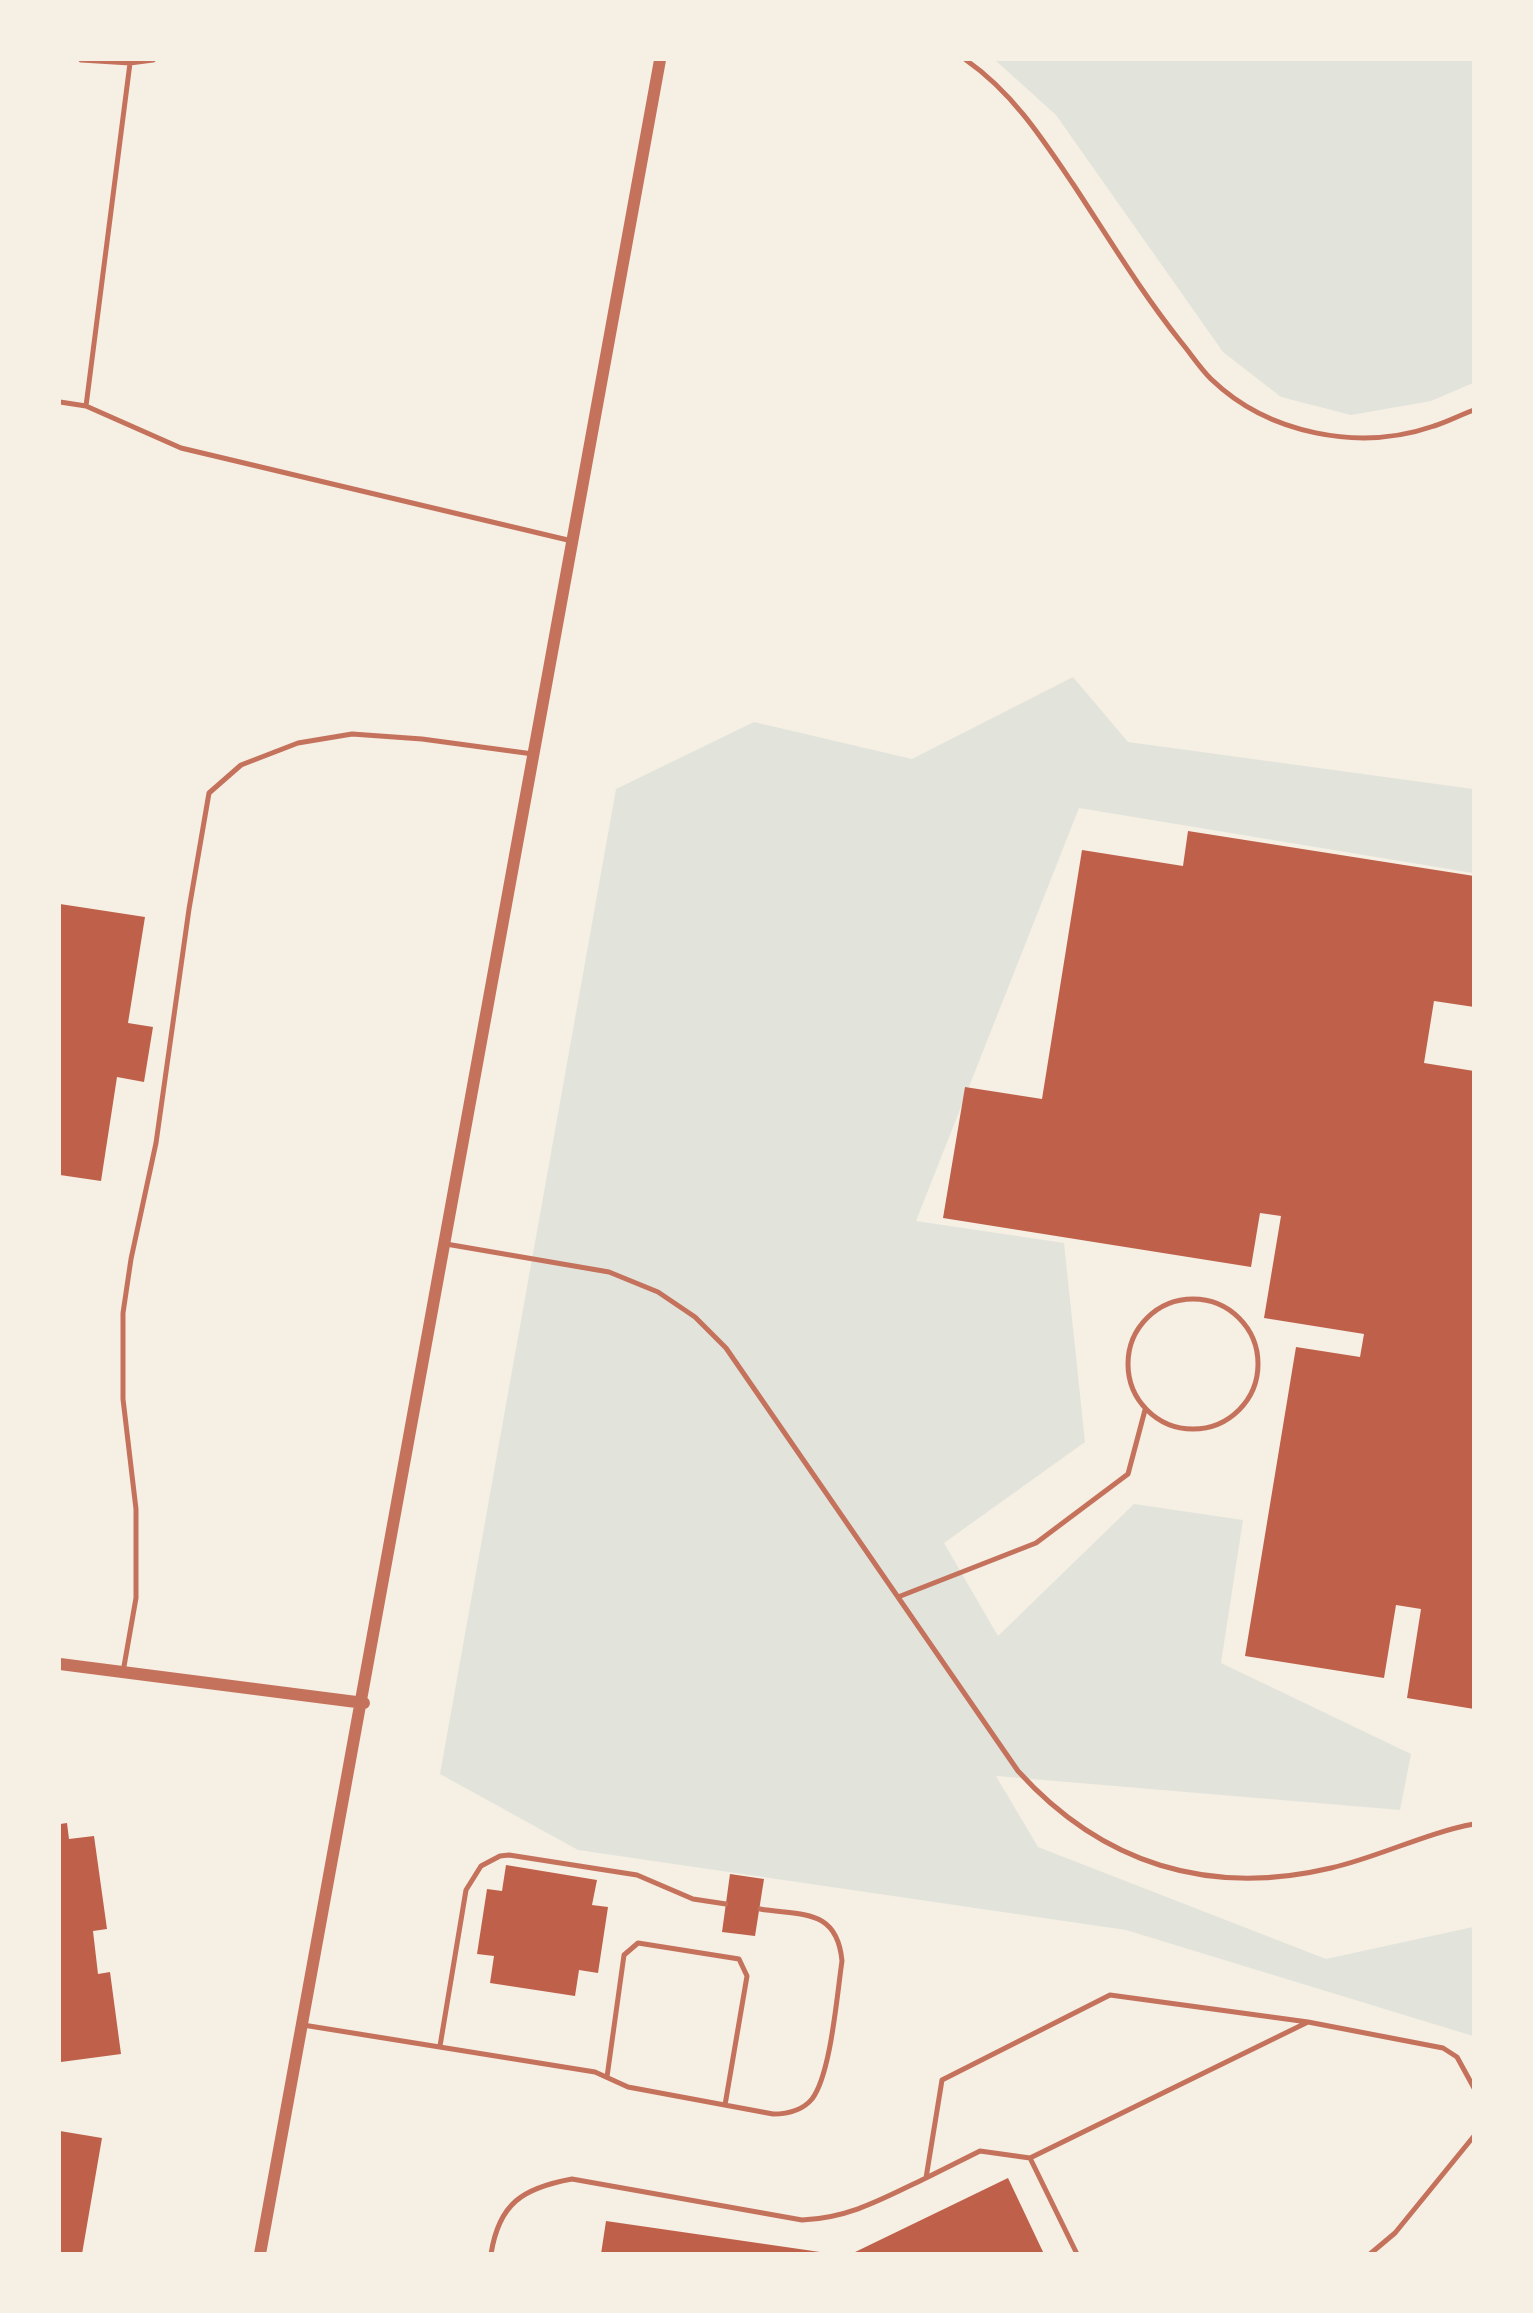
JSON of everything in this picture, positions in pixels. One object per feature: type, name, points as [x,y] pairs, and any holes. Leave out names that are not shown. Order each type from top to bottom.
[{"type":"street","points":[[260,2253],[364,1703],[444,1244],[660,60]]},
{"type":"street","points":[[60,1664],[364,1703]]},
{"type":"lane","points":[[81,60],[130,63],[153,60]]},
{"type":"lane","points":[[966,60],[985,73],[1034,126],[1157,312],[1210,378],[1245,406],[1285,425],[1327,436],[1380,437],[1432,427],[1474,410]]},
{"type":"lane","points":[[86,406],[130,63]]},
{"type":"lane","points":[[60,402],[86,406],[181,448],[572,541]]},
{"type":"lane","points":[[123,1672],[136,1598],[136,1509],[124,1399],[123,1313],[131,1259],[156,1143],[189,909],[209,793],[241,765],[298,743],[352,734],[422,738],[533,754]]},
{"type":"lane","points":[[444,1244],[609,1272],[658,1292],[695,1317],[726,1348],[1018,1771],[1071,1822],[1116,1850],[1166,1868],[1218,1878],[1279,1877],[1332,1868],[1474,1824]]},
{"type":"lane","points":[[1192,1299],[1214,1302],[1233,1312],[1248,1327],[1257,1347],[1259,1369],[1254,1390],[1242,1408],[1225,1422],[1205,1430],[1183,1430],[1162,1423],[1145,1410],[1135,1397],[1127,1366],[1135,1334],[1144,1320],[1156,1310],[1171,1302],[1192,1299]]},
{"type":"lane","points":[[898,1597],[1036,1543],[1128,1474],[1145,1410]]},
{"type":"lane","points":[[440,2046],[466,1890],[473,1877],[489,1860],[509,1855],[637,1875],[693,1899],[726,1904]]},
{"type":"lane","points":[[303,2025],[596,2072],[628,2087],[725,2105],[773,2113],[799,2109],[810,2101],[819,2087],[825,2067],[842,1961],[838,1938],[834,1930],[815,1917],[760,1909]]},
{"type":"lane","points":[[607,2077],[624,1955],[638,1943],[739,1959],[747,1976],[725,2105]]},
{"type":"lane","points":[[926,2178],[942,2080],[1110,1995],[1308,2022],[1443,2048],[1457,2057],[1474,2088]]},
{"type":"lane","points":[[491,2253],[501,2216],[512,2202],[534,2188],[572,2179],[802,2220],[832,2218],[861,2209],[980,2151],[1030,2158],[1308,2022]]},
{"type":"lane","points":[[1370,2253],[1395,2233],[1474,2136]]},
{"type":"lane","points":[[1030,2158],[1077,2253]]},
{"type":"shaded area","points":[[995,60],[1473,60],[1473,383],[1431,401],[1351,415],[1281,397],[1223,352],[1056,115]]},
{"type":"shaded area","points":[[1073,677],[1128,742],[1473,789],[1473,873],[1079,808],[916,1221],[1064,1243],[1085,1442],[944,1543],[998,1636],[1134,1504],[1243,1520],[1221,1663],[1411,1754],[1400,1810],[996,1776],[1038,1847],[1326,1959],[1473,1927],[1473,2036],[1126,1930],[578,1850],[440,1774],[616,789],[754,722],[912,759]]},
{"type":"building","points":[[1188,831],[1474,876],[1474,1007],[1434,1001],[1424,1063],[1474,1071],[1474,1709],[1407,1698],[1421,1609],[1396,1605],[1384,1678],[1245,1656],[1296,1347],[1360,1357],[1364,1334],[1264,1318],[1281,1216],[1260,1213],[1251,1267],[943,1218],[965,1087],[1042,1099],[1082,850],[1183,866]]},
{"type":"building","points":[[60,904],[145,917],[128,1023],[153,1027],[144,1082],[117,1077],[101,1181],[60,1175]]},
{"type":"building","points":[[67,1823],[69,1839],[94,1836],[107,1929],[93,1931],[98,1974],[110,1972],[121,2054],[61,2062],[60,1824]]},
{"type":"building","points":[[506,1865],[597,1880],[592,1905],[608,1907],[598,1973],[579,1970],[575,1996],[490,1983],[494,1956],[477,1954],[487,1889],[502,1891]]},
{"type":"building","points":[[730,1874],[764,1879],[755,1936],[722,1932]]},
{"type":"building","points":[[60,2131],[102,2138],[82,2254],[60,2254]]},
{"type":"building","points":[[1008,2178],[1044,2254],[851,2254]]},
{"type":"building","points":[[606,2221],[820,2252],[820,2254],[601,2254]]}]
